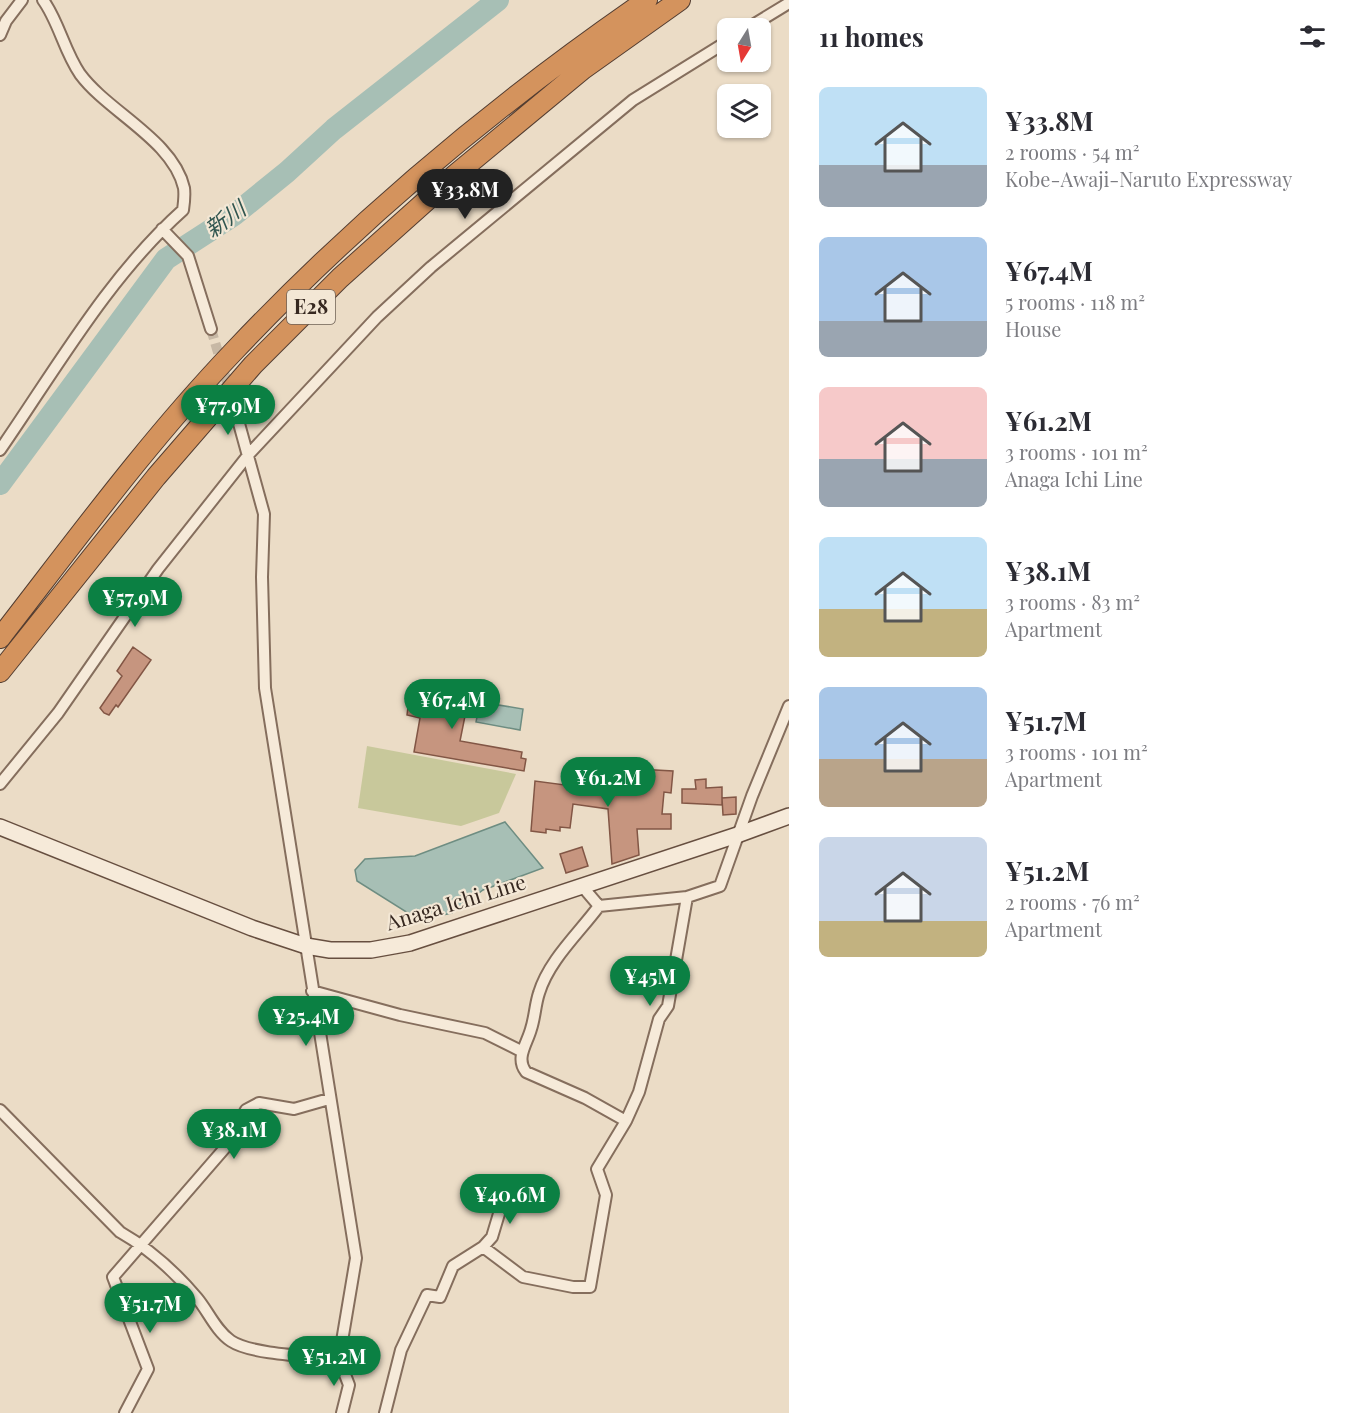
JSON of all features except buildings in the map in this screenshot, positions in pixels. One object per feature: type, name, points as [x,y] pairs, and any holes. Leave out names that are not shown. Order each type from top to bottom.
[{"type":"highway","name":"E28","points":[[0,638],[137,462],[234,350],[437,158],[570,53],[647,0]]},
{"type":"highway","name":"E28","points":[[0,672],[156,477],[252,365],[340,279],[455,175],[583,69],[680,0]]},
{"type":"main road","name":"Anaga Ichi Line","points":[[0,827],[252,928],[306,946],[330,950],[371,950],[410,943],[789,816]]},
{"type":"street","points":[[0,35],[6,21],[22,0]]},
{"type":"street","points":[[0,450],[109,293],[162,229],[183,210],[184,189],[177,170],[166,154],[85,80],[64,46],[43,0]]},
{"type":"street","points":[[764,18],[789,3]]},
{"type":"street","points":[[0,784],[58,713],[158,569],[249,454],[377,317],[431,267],[633,100],[717,48]]},
{"type":"street","points":[[162,229],[188,256],[211,329]]},
{"type":"street","points":[[235,409],[264,514],[262,577],[265,688],[356,1258],[339,1359],[349,1385],[342,1413]]},
{"type":"street","points":[[626,1121],[585,1098],[526,1072],[523,1068],[521,1051],[531,1030],[539,992],[567,944],[599,906],[687,897],[720,886],[737,835],[789,706]]},
{"type":"street","points":[[582,886],[599,906]]},
{"type":"street","points":[[483,1247],[523,1277],[573,1287],[590,1287],[606,1195],[597,1169],[626,1121],[639,1092],[659,1018],[668,1006],[687,897]]},
{"type":"street","points":[[312,991],[400,1015],[485,1033],[521,1051]]},
{"type":"street","points":[[125,1413],[148,1369],[113,1277],[224,1149],[246,1110],[259,1103],[294,1109],[329,1099]]},
{"type":"street","points":[[0,1110],[120,1232],[141,1243],[196,1296],[232,1342],[280,1355],[297,1354],[339,1359]]},
{"type":"street","points":[[384,1413],[401,1350],[427,1295],[440,1297],[453,1266],[483,1247],[492,1237],[507,1187]]},
{"type":"green space","points":[[367,746],[516,774],[499,813],[461,826],[358,808]]},
{"type":"shaded area","points":[[480,702],[523,709],[520,730],[476,722]]},
{"type":"shaded area","points":[[505,822],[543,868],[483,890],[452,913],[419,920],[357,881],[355,870],[365,859],[415,856]]},
{"type":"waterway","name":"新川","points":[[0,484],[166,259],[234,215],[287,172],[334,129],[498,0]]},
{"type":"tunnel","points":[[211,329],[230,392]]}]
